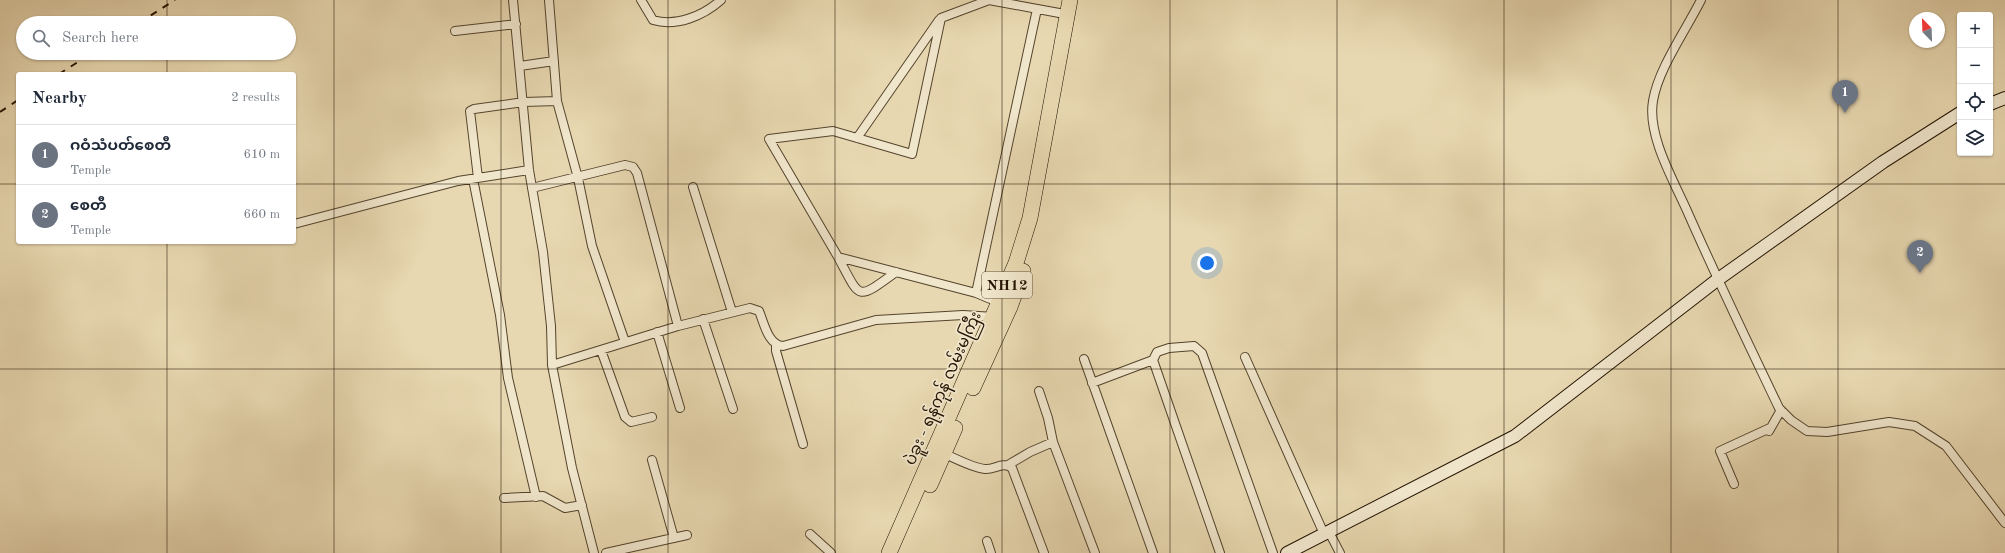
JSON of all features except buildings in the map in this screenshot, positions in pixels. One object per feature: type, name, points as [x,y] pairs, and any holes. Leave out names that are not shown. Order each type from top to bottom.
[{"type":"highway","name":"ပဲခူး - ရန်ကုန် လမ်းမကြီး","points":[[898,553],[939,451],[999,313],[1025,266],[1037,220],[1070,10],[1078,0]]},
{"type":"highway","name":"ပဲခူး - ရန်ကုန် လမ်းမကြီး","points":[[889,553],[939,451]]},
{"type":"street","points":[[513,0],[524,102],[529,170],[543,252],[550,318],[552,365],[572,468],[594,553]]},
{"type":"street","points":[[549,0],[557,101],[578,178],[592,246],[625,342]]},
{"type":"street","points":[[641,0],[653,20],[664,24],[696,17],[711,9],[721,0]]},
{"type":"street","points":[[857,138],[941,18],[989,0],[1037,9],[1070,10]]},
{"type":"street","points":[[1701,0],[1659,80],[1653,101],[1653,122],[1660,147],[1717,280],[1781,410],[1791,420],[1807,431],[1827,432],[1889,422],[1915,426],[1946,446],[2005,522]]},
{"type":"street","points":[[976,293],[1037,9]]},
{"type":"street","points":[[896,272],[867,293],[860,293],[855,289],[769,139],[832,131],[912,154],[941,18]]},
{"type":"street","points":[[455,31],[516,24]]},
{"type":"street","points":[[520,66],[554,61]]},
{"type":"street","points":[[1993,103],[2005,98]]},
{"type":"street","points":[[536,497],[508,378],[500,315],[475,178],[470,111],[474,109],[524,102],[557,101]]},
{"type":"street","points":[[1287,553],[1515,436],[1717,280],[1883,162],[1957,115]]},
{"type":"street","points":[[532,188],[578,178],[625,165],[633,167],[637,173],[678,326]]},
{"type":"street","points":[[296,223],[458,181],[529,170]]},
{"type":"street","points":[[693,187],[732,312]]},
{"type":"street","points":[[838,257],[976,293],[999,313]]},
{"type":"street","points":[[552,365],[657,332],[750,308],[759,312],[772,342],[776,345],[782,346],[876,320],[999,313]]},
{"type":"street","points":[[703,319],[733,409]]},
{"type":"street","points":[[657,332],[680,408]]},
{"type":"street","points":[[776,345],[776,351],[790,405],[802,444]]},
{"type":"street","points":[[1220,553],[1153,360],[1156,352],[1169,348],[1194,346],[1202,353],[1272,553]]},
{"type":"street","points":[[601,350],[625,416],[631,422],[652,417]]},
{"type":"street","points":[[1245,357],[1326,533],[1340,553]]},
{"type":"street","points":[[1084,359],[1152,553]]},
{"type":"street","points":[[1092,384],[1153,360]]},
{"type":"street","points":[[1039,391],[1054,442],[1095,553]]},
{"type":"street","points":[[1734,484],[1720,451],[1770,430],[1781,410]]},
{"type":"street","points":[[939,451],[983,469],[1008,465],[1030,452],[1054,442]]},
{"type":"street","points":[[652,460],[674,538]]},
{"type":"street","points":[[1008,465],[1012,468],[1044,553]]},
{"type":"street","points":[[504,498],[542,496],[565,508],[582,505]]},
{"type":"street","points":[[810,534],[831,553]]},
{"type":"street","points":[[606,553],[687,535]]},
{"type":"street","points":[[987,541],[991,553]]},
{"type":"railway","points":[[150,16],[175,0]]},
{"type":"railway","points":[[62,72],[81,60]]},
{"type":"railway","points":[[0,112],[16,101]]},
{"type":"place","name":"ဂဝံသံပတ်စေတီ","points":[[1845,113]]},
{"type":"place","name":"စေတီ","points":[[1920,273]]}]
